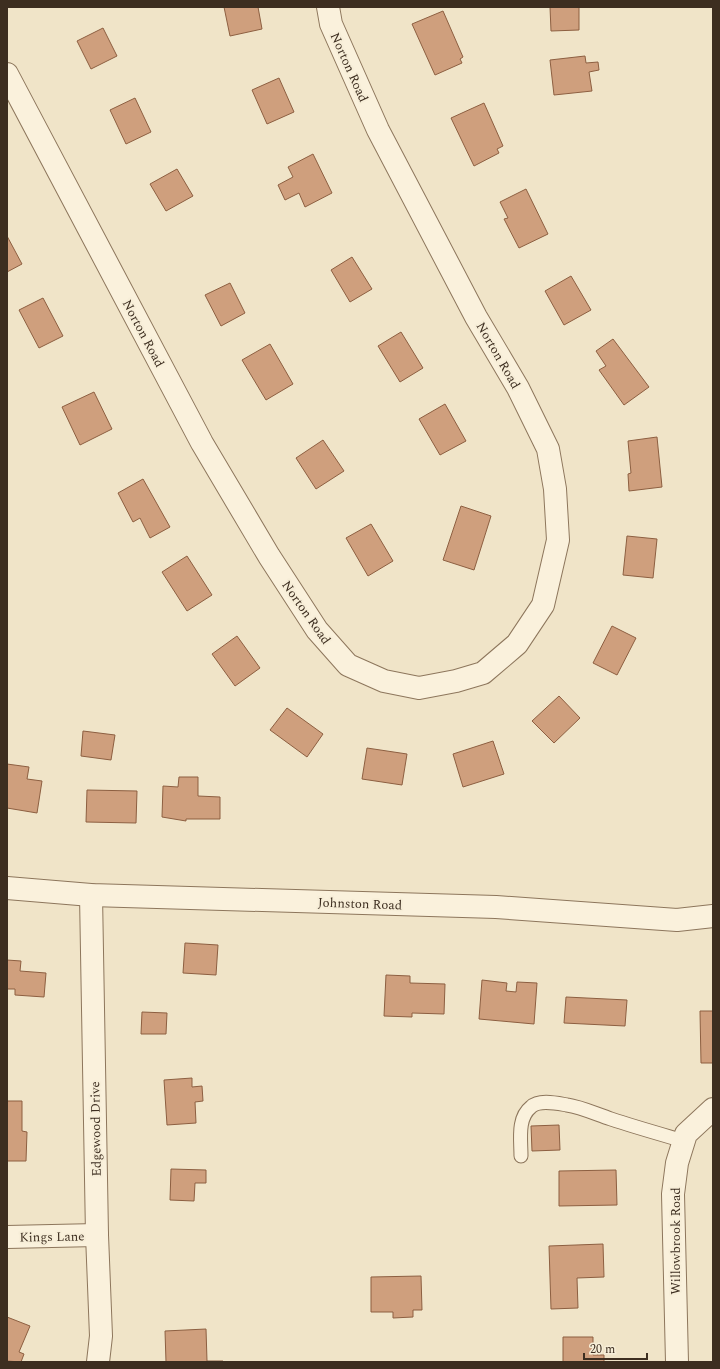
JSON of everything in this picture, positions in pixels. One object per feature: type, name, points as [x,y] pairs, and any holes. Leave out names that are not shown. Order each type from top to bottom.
[{"type":"street","name":"Norton Road","points":[[7,74],[202,443],[269,556],[316,630],[348,665],[384,681],[420,688],[456,681],[483,673],[517,644],[544,605],[558,540],[555,489],[548,449],[518,388],[476,316],[378,130],[331,24],[328,7]]},
{"type":"street","name":"Johnston Road","points":[[7,888],[91,895],[496,907],[677,920],[713,916]]},
{"type":"street","name":"Edgewood Drive","points":[[91,895],[97,1235],[101,1336],[98,1362]]},
{"type":"street","name":"Willowbrook Road","points":[[677,1362],[673,1194],[677,1163],[686,1134],[713,1109]]},
{"type":"street","name":"Kings Lane","points":[[7,1237],[97,1235]]},
{"type":"lane","points":[[521,1156],[521,1126],[525,1114],[537,1103],[545,1102],[568,1105],[684,1141]]},
{"type":"building","points":[[224,7],[258,7],[262,29],[230,36]]},
{"type":"building","points":[[550,7],[579,7],[579,30],[551,31]]},
{"type":"building","points":[[443,11],[463,57],[460,59],[462,63],[435,75],[412,24]]},
{"type":"building","points":[[103,28],[117,56],[91,69],[77,41]]},
{"type":"building","points":[[585,56],[586,63],[598,62],[599,70],[589,72],[592,91],[554,95],[550,60]]},
{"type":"building","points":[[279,78],[294,112],[267,124],[252,90]]},
{"type":"building","points":[[135,98],[151,132],[126,144],[110,110]]},
{"type":"building","points":[[484,103],[503,146],[497,149],[499,153],[474,166],[451,118]]},
{"type":"building","points":[[313,154],[332,193],[305,207],[299,193],[285,200],[278,185],[293,177],[288,167]]},
{"type":"building","points":[[177,169],[193,196],[166,211],[150,184]]},
{"type":"building","points":[[526,189],[548,234],[519,248],[504,219],[508,218],[500,202]]},
{"type":"building","points":[[7,236],[22,264],[7,272]]},
{"type":"building","points":[[352,257],[372,289],[350,302],[331,270]]},
{"type":"building","points":[[571,276],[591,310],[564,325],[545,291]]},
{"type":"building","points":[[230,283],[245,313],[221,326],[205,295]]},
{"type":"building","points":[[43,298],[63,336],[39,348],[19,310]]},
{"type":"building","points":[[401,332],[423,368],[400,382],[378,346]]},
{"type":"building","points":[[613,339],[649,387],[624,405],[599,370],[606,366],[596,351]]},
{"type":"building","points":[[270,344],[293,384],[266,400],[242,360]]},
{"type":"building","points":[[94,392],[112,429],[80,445],[62,407]]},
{"type":"building","points":[[445,404],[466,441],[440,455],[419,419]]},
{"type":"building","points":[[657,437],[662,487],[629,491],[628,474],[631,473],[628,441]]},
{"type":"building","points":[[323,440],[344,471],[316,489],[296,458]]},
{"type":"building","points":[[143,479],[170,527],[150,538],[140,518],[133,522],[118,493]]},
{"type":"building","points":[[461,506],[491,516],[474,570],[443,560]]},
{"type":"building","points":[[371,524],[393,561],[368,576],[346,538]]},
{"type":"building","points":[[627,536],[657,539],[653,578],[623,575]]},
{"type":"building","points":[[187,556],[212,595],[187,611],[162,572]]},
{"type":"building","points":[[612,626],[636,638],[617,675],[593,663]]},
{"type":"building","points":[[237,636],[260,668],[235,686],[212,654]]},
{"type":"building","points":[[559,696],[580,718],[554,743],[532,721]]},
{"type":"building","points":[[287,708],[323,734],[307,757],[270,730]]},
{"type":"building","points":[[83,731],[115,735],[111,760],[81,756]]},
{"type":"building","points":[[493,741],[504,774],[463,787],[453,754]]},
{"type":"building","points":[[367,748],[407,754],[402,785],[362,779]]},
{"type":"building","points":[[7,764],[29,767],[27,779],[42,781],[37,813],[7,808]]},
{"type":"building","points":[[179,777],[198,777],[198,796],[220,797],[220,819],[186,819],[186,821],[162,817],[163,786],[178,787]]},
{"type":"building","points":[[87,790],[137,791],[136,823],[86,822]]},
{"type":"building","points":[[185,943],[218,945],[216,975],[183,973]]},
{"type":"building","points":[[7,960],[21,961],[20,971],[46,973],[44,997],[15,995],[15,989],[7,989]]},
{"type":"building","points":[[386,975],[410,976],[410,983],[445,984],[444,1014],[412,1013],[412,1017],[384,1016]]},
{"type":"building","points":[[482,980],[507,983],[506,991],[516,992],[517,982],[537,983],[534,1024],[479,1019]]},
{"type":"building","points":[[566,997],[627,1000],[625,1026],[564,1023]]},
{"type":"building","points":[[700,1011],[713,1011],[713,1063],[701,1063]]},
{"type":"building","points":[[142,1012],[167,1013],[166,1034],[141,1034]]},
{"type":"building","points":[[192,1078],[192,1087],[202,1086],[203,1101],[195,1102],[196,1123],[167,1125],[164,1080]]},
{"type":"building","points":[[7,1101],[22,1101],[22,1131],[27,1132],[26,1161],[7,1161]]},
{"type":"building","points":[[559,1125],[560,1150],[532,1151],[531,1126]]},
{"type":"building","points":[[171,1169],[206,1170],[206,1183],[195,1183],[194,1201],[170,1200]]},
{"type":"building","points":[[616,1170],[617,1205],[559,1206],[559,1171]]},
{"type":"building","points":[[603,1244],[604,1277],[577,1278],[578,1308],[551,1309],[549,1246]]},
{"type":"building","points":[[421,1276],[422,1310],[413,1310],[413,1317],[393,1318],[393,1312],[371,1312],[371,1277]]},
{"type":"building","points":[[7,1317],[30,1326],[19,1352],[24,1354],[21,1362],[7,1361]]},
{"type":"building","points":[[206,1329],[207,1361],[223,1362],[166,1362],[165,1331]]},
{"type":"building","points":[[563,1337],[593,1337],[593,1355],[604,1355],[604,1362],[563,1362]]}]
